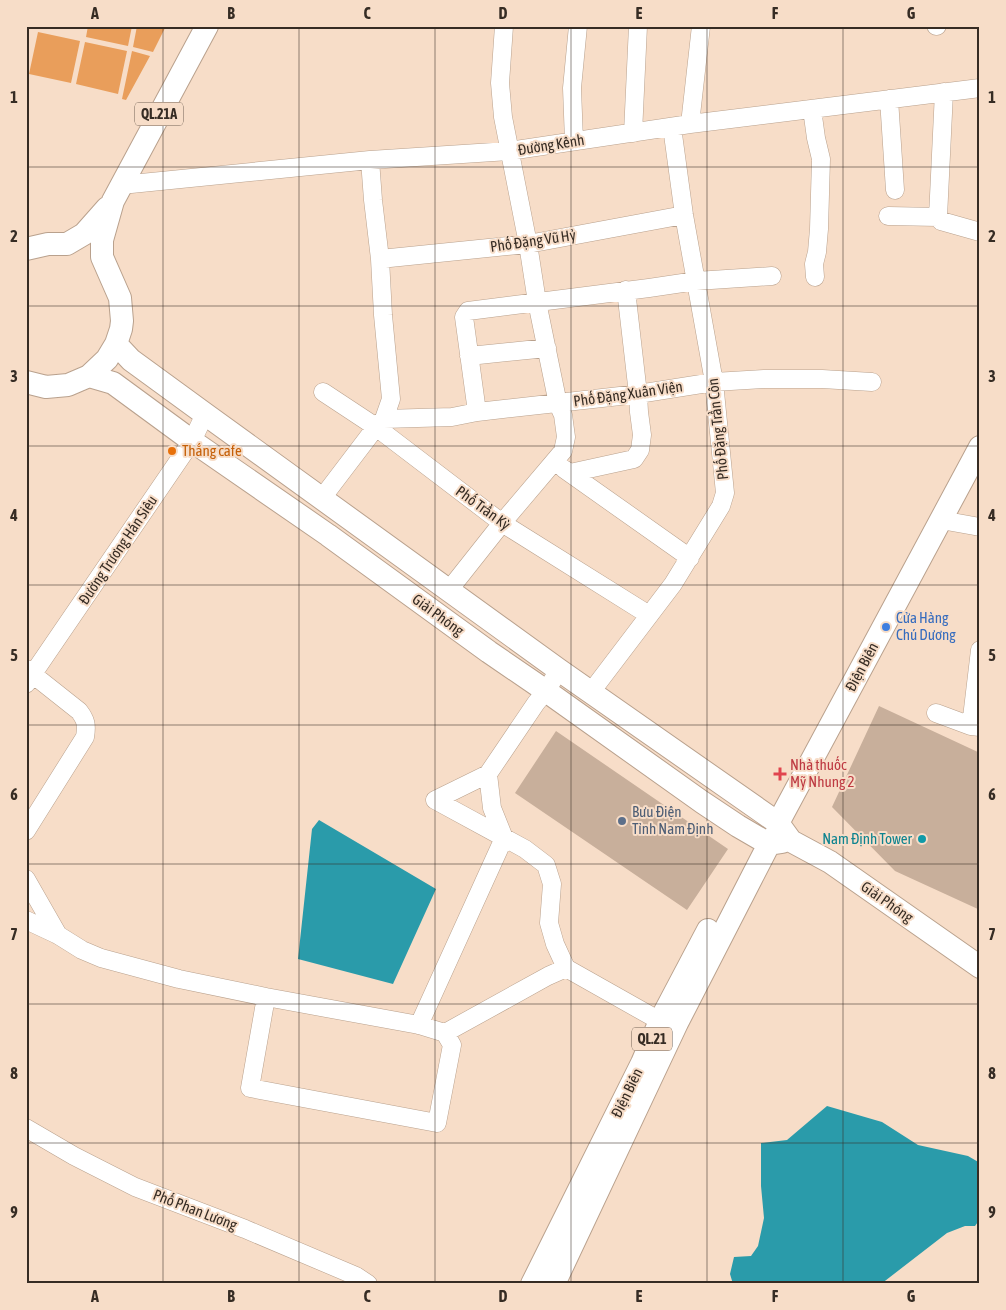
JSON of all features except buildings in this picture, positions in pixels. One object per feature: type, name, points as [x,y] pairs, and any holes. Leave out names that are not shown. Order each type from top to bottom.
[{"type":"main road","name":"QL.21A","points":[[117,193],[207,26]]},
{"type":"main road","points":[[37,247],[67,244],[84,234],[117,193]]},
{"type":"main road","points":[[26,399],[36,384],[68,385],[89,376],[107,359],[116,344],[122,321],[120,298],[102,257],[102,240],[117,193]]},
{"type":"main road","points":[[37,247],[73,247],[96,260],[112,277]]},
{"type":"main road","name":"Giải Phóng","points":[[116,344],[131,360],[559,670],[777,815],[791,841],[830,862],[980,966]]},
{"type":"main road","name":"Giải Phóng","points":[[89,376],[113,383],[702,802],[763,840]]},
{"type":"main road","name":"Điện Biên","points":[[532,1284],[642,1063],[660,1021],[777,815],[980,447]]},
{"type":"main road","points":[[763,840],[791,841]]},
{"type":"main road","name":"Điện Biên","points":[[554,1284],[763,840]]},
{"type":"street","points":[[449,590],[502,523],[563,451],[566,437],[503,117],[500,83],[504,26]]},
{"type":"street","points":[[574,141],[572,88],[578,26]]},
{"type":"street","points":[[633,133],[638,26]]},
{"type":"street","points":[[690,124],[701,26]]},
{"type":"street","name":"Đường Kênh","points":[[117,193],[370,160],[509,151],[690,124],[980,88]]},
{"type":"street","points":[[944,92],[938,217],[940,221],[980,232]]},
{"type":"street","points":[[888,99],[895,190]]},
{"type":"street","points":[[812,109],[821,159],[819,229],[814,264],[815,277]]},
{"type":"street","name":"Phố Đặng Trần Côn","points":[[591,692],[673,584],[721,506],[725,493],[714,382],[684,215],[672,127]]},
{"type":"street","points":[[322,498],[380,423],[391,399],[370,160]]},
{"type":"street","name":"Phố Đặng Vũ Hỷ","points":[[380,260],[528,244],[684,215]]},
{"type":"street","points":[[888,216],[938,217]]},
{"type":"street","points":[[477,412],[464,317],[468,312],[696,281],[772,276]]},
{"type":"street","points":[[570,473],[634,459],[640,450],[642,434],[638,412],[638,394],[626,290]]},
{"type":"street","points":[[469,356],[547,348]]},
{"type":"street","name":"Phố Đặng Xuân Viện","points":[[380,423],[452,417],[477,412],[558,404],[714,382],[764,379],[872,382]]},
{"type":"street","name":"Phố Trần Kỳ","points":[[323,392],[380,423],[502,523],[649,615]]},
{"type":"street","name":"Đường Trương Hán Siêu","points":[[29,676],[192,441],[205,414]]},
{"type":"street","points":[[554,462],[690,558]]},
{"type":"street","points":[[941,520],[980,528]]},
{"type":"street","points":[[936,713],[976,726],[980,650]]},
{"type":"street","points":[[559,670],[488,774],[435,800],[525,849],[546,865],[552,884],[549,923],[555,944],[566,968],[660,1021]]},
{"type":"street","points":[[26,831],[85,736],[87,727],[85,719],[79,711],[29,676]]},
{"type":"street","points":[[419,1025],[504,838],[492,808],[488,774]]},
{"type":"street","points":[[26,879],[58,935]]},
{"type":"street","points":[[26,920],[101,958],[179,979],[419,1025],[446,1033],[548,976],[566,968]]},
{"type":"street","points":[[266,997],[250,1088],[437,1123],[452,1045],[446,1033]]},
{"type":"street","name":"Phố Phan Lương","points":[[26,1128],[74,1156],[135,1187],[245,1229],[356,1276],[368,1284]]},
{"type":"shaded area","points":[[88,26],[132,26],[128,46],[86,37]]},
{"type":"shaded area","points":[[137,26],[166,26],[153,52],[133,47]]},
{"type":"shaded area","points":[[38,32],[80,41],[71,83],[29,74]]},
{"type":"shaded area","points":[[85,42],[127,51],[118,94],[76,84]]},
{"type":"shaded area","points":[[132,51],[150,56],[126,100],[122,99]]},
{"type":"water","points":[[319,820],[436,889],[393,984],[298,959],[312,829]]},
{"type":"water","points":[[827,1106],[882,1122],[918,1145],[968,1156],[980,1163],[980,1219],[975,1226],[965,1226],[947,1233],[881,1284],[733,1284],[730,1274],[734,1257],[751,1256],[758,1246],[764,1218],[761,1186],[761,1143],[787,1140]]},
{"type":"place","name":"Thắng cafe","points":[[172,451]]},
{"type":"place","name":"Cửa Hàng Chú Dương","points":[[886,627]]},
{"type":"place","name":"Nhà thuốc Mỹ Nhung 2","points":[[780,774]]},
{"type":"place","name":"Bưu Điện Tỉnh Nam Định","points":[[622,821]]},
{"type":"place","name":"Nam Định Tower","points":[[922,839]]}]
